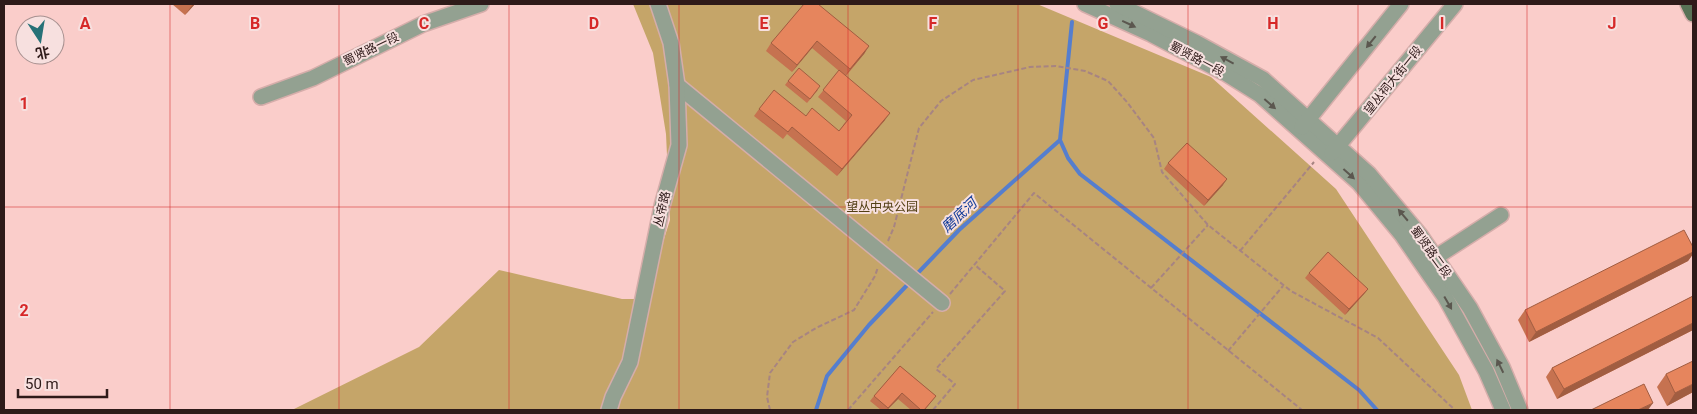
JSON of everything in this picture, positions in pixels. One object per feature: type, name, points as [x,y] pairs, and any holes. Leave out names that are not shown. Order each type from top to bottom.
[{"type":"main road","points":[[1688,4],[1693,14]]},
{"type":"street","name":"蜀贤路一段","points":[[261,97],[313,78],[423,24],[481,4]]},
{"type":"street","name":"丛帝路","points":[[609,410],[613,397],[630,362],[662,206],[679,145],[678,85],[671,43],[658,4]]},
{"type":"street","name":"蜀贤路一段","points":[[1085,4],[1151,34],[1225,73],[1304,125]]},
{"type":"street","name":"蜀贤路一段","points":[[1117,4],[1197,43],[1263,79],[1304,125]]},
{"type":"street","points":[[1304,125],[1401,4]]},
{"type":"street","name":"望丛祠大街一段","points":[[1330,151],[1455,4]]},
{"type":"street","points":[[678,85],[942,303]]},
{"type":"street","name":"蜀贤路二段","points":[[1304,125],[1365,190],[1402,235],[1444,297],[1486,371],[1503,410]]},
{"type":"street","name":"蜀贤路二段","points":[[1330,151],[1370,174],[1420,235],[1470,308],[1502,367],[1520,410]]},
{"type":"street","points":[[1436,257],[1501,215]]},
{"type":"path","points":[[887,245],[894,227],[919,128],[940,101],[973,80],[1030,67],[1056,66],[1085,71],[1108,81],[1127,102],[1154,138],[1162,172],[1208,225],[1291,291],[1378,338],[1455,410]]},
{"type":"path","points":[[1240,251],[1330,151]]},
{"type":"path","points":[[848,410],[975,265],[1034,193],[1150,289],[1302,410]]},
{"type":"path","points":[[1150,289],[1208,225]]},
{"type":"path","points":[[770,410],[768,397],[770,373],[793,342],[816,328],[854,310],[875,276],[881,260]]},
{"type":"path","points":[[933,410],[955,384],[936,369],[1005,291],[975,265]]},
{"type":"path","points":[[1228,351],[1283,285]]},
{"type":"green space","name":"望丛中央公园","points":[[633,4],[1037,4],[1211,77],[1336,189],[1459,375],[1472,410],[292,410],[419,347],[499,270],[622,299],[645,299],[670,220],[666,134],[653,53]]},
{"type":"building","points":[[804,4],[818,4],[869,46],[850,69],[817,41],[797,65],[771,43]]},
{"type":"building","points":[[799,68],[820,86],[810,99],[788,81]]},
{"type":"building","points":[[839,70],[890,113],[842,169],[792,127],[788,132],[759,109],[774,90],[806,116],[812,108],[839,131],[852,115],[823,90]]},
{"type":"building","points":[[1187,143],[1227,179],[1208,200],[1168,163]]},
{"type":"building","points":[[1684,230],[1693,247],[1693,252],[1536,332],[1525,310]]},
{"type":"building","points":[[1328,252],[1368,289],[1349,309],[1309,273]]},
{"type":"building","points":[[1693,296],[1693,323],[1564,389],[1552,368]]},
{"type":"building","points":[[1693,361],[1693,384],[1675,393],[1666,374]]},
{"type":"building","points":[[900,366],[936,396],[924,410],[921,410],[902,393],[888,408],[874,396]]},
{"type":"building","points":[[1644,384],[1653,403],[1638,410],[1591,410]]},
{"type":"waterway","name":"磨底河","points":[[915,276],[959,230],[1060,140],[1072,22]]},
{"type":"waterway","points":[[1060,140],[1068,158],[1080,174],[1359,390],[1377,410]]},
{"type":"waterway","name":"磨底河","points":[[816,410],[827,376],[869,325],[911,281]]}]
